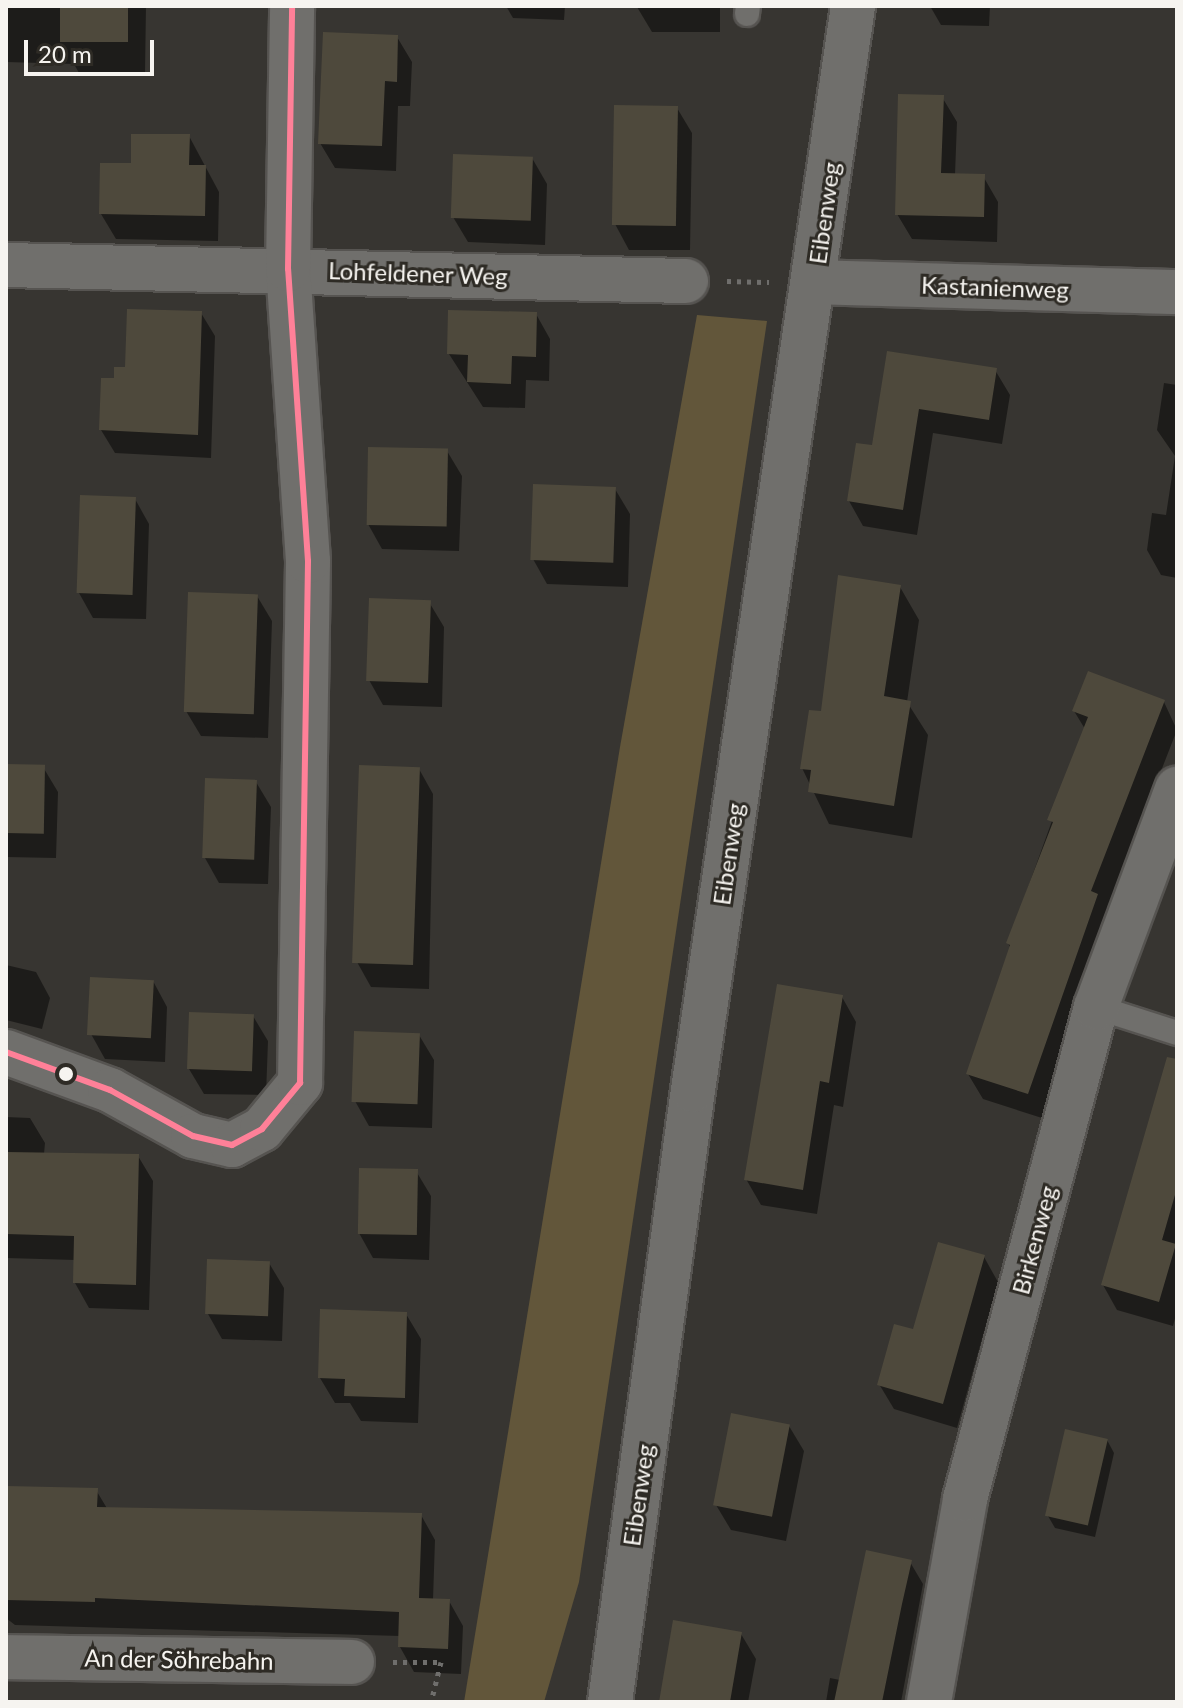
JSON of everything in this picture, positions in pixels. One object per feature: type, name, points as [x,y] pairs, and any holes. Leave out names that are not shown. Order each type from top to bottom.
[{"type":"street","points":[[6,1052],[110,1090],[193,1136],[232,1145],[262,1129],[300,1083],[308,561],[288,269],[292,6]]},
{"type":"street","name":"Eibenweg","points":[[610,1702],[693,1090],[853,6]]},
{"type":"street","name":"Lohfeldener Weg","points":[[6,265],[288,269],[686,281]]},
{"type":"street","name":"Kastanienweg","points":[[814,282],[1177,292]]},
{"type":"street","name":"Birkenweg","points":[[929,1702],[965,1499],[1096,1007],[1177,789]]},
{"type":"street","name":"An der Söhrebahn","points":[[6,1657],[352,1662]]},
{"type":"lane","points":[[1096,1007],[1177,1033]]},
{"type":"path","points":[[686,281],[814,282]]},
{"type":"path","points":[[352,1662],[441,1662],[431,1702]]},
{"type":"shaded area","points":[[697,315],[767,321],[579,1582],[544,1702],[464,1702],[620,747]]},
{"type":"building","points":[[60,6],[128,6],[128,42],[60,42]]},
{"type":"building","points":[[323,32],[398,35],[397,82],[385,81],[382,146],[318,144]]},
{"type":"building","points":[[898,94],[944,95],[941,173],[985,174],[984,217],[895,215]]},
{"type":"building","points":[[614,105],[678,106],[676,226],[612,225]]},
{"type":"building","points":[[131,134],[190,134],[189,165],[206,165],[205,216],[99,214],[100,163],[131,163]]},
{"type":"building","points":[[453,154],[533,157],[531,221],[451,218]]},
{"type":"building","points":[[127,309],[202,311],[198,435],[99,430],[101,378],[114,378],[114,367],[125,367]]},
{"type":"building","points":[[448,310],[537,312],[536,357],[512,356],[511,384],[467,382],[468,355],[447,354]]},
{"type":"building","points":[[887,351],[997,368],[989,420],[919,409],[903,510],[847,501],[856,443],[872,445]]},
{"type":"building","points":[[368,447],[448,448],[447,526],[367,525]]},
{"type":"building","points":[[533,484],[616,487],[613,563],[530,560]]},
{"type":"building","points":[[80,495],[136,497],[133,595],[77,593]]},
{"type":"building","points":[[838,575],[901,585],[884,696],[911,701],[894,806],[808,792],[811,770],[800,769],[809,710],[821,711]]},
{"type":"building","points":[[188,592],[258,594],[254,714],[184,712]]},
{"type":"building","points":[[369,598],[431,600],[428,683],[366,681]]},
{"type":"building","points":[[1088,671],[1165,700],[1091,891],[1098,894],[1028,1094],[966,1074],[1010,945],[1006,943],[1053,822],[1047,820],[1088,717],[1072,711]]},
{"type":"building","points":[[6,764],[45,765],[44,834],[6,833]]},
{"type":"building","points":[[359,765],[420,767],[413,965],[352,963]]},
{"type":"building","points":[[205,778],[257,780],[254,860],[202,858]]},
{"type":"building","points":[[90,977],[154,980],[151,1038],[87,1035]]},
{"type":"building","points":[[777,984],[843,995],[829,1083],[820,1081],[803,1190],[744,1180]]},
{"type":"building","points":[[189,1012],[254,1014],[252,1071],[187,1069]]},
{"type":"building","points":[[354,1031],[420,1033],[417,1104],[352,1102]]},
{"type":"building","points":[[1167,1057],[1177,1059],[1177,1188],[1162,1240],[1176,1244],[1159,1302],[1101,1285]]},
{"type":"building","points":[[6,1152],[139,1154],[136,1285],[73,1283],[74,1236],[6,1234]]},
{"type":"building","points":[[359,1168],[418,1169],[417,1235],[358,1234]]},
{"type":"building","points":[[938,1242],[985,1255],[943,1404],[877,1385],[894,1324],[913,1329]]},
{"type":"building","points":[[207,1259],[270,1261],[268,1316],[205,1314]]},
{"type":"building","points":[[320,1309],[407,1312],[405,1398],[344,1396],[345,1379],[318,1378]]},
{"type":"building","points":[[731,1413],[790,1424],[772,1517],[713,1505]]},
{"type":"building","points":[[1065,1429],[1108,1439],[1088,1526],[1045,1516]]},
{"type":"building","points":[[6,1486],[98,1488],[97,1507],[422,1513],[419,1598],[450,1599],[448,1649],[398,1647],[399,1612],[95,1598],[95,1602],[6,1600]]},
{"type":"building","points":[[866,1550],[912,1560],[882,1702],[834,1702]]},
{"type":"building","points":[[673,1620],[742,1632],[730,1702],[659,1702]]},
{"type":"transit line","points":[[6,1052],[110,1090],[193,1136],[232,1145],[262,1129],[300,1083],[308,561],[288,269],[292,6]]}]
